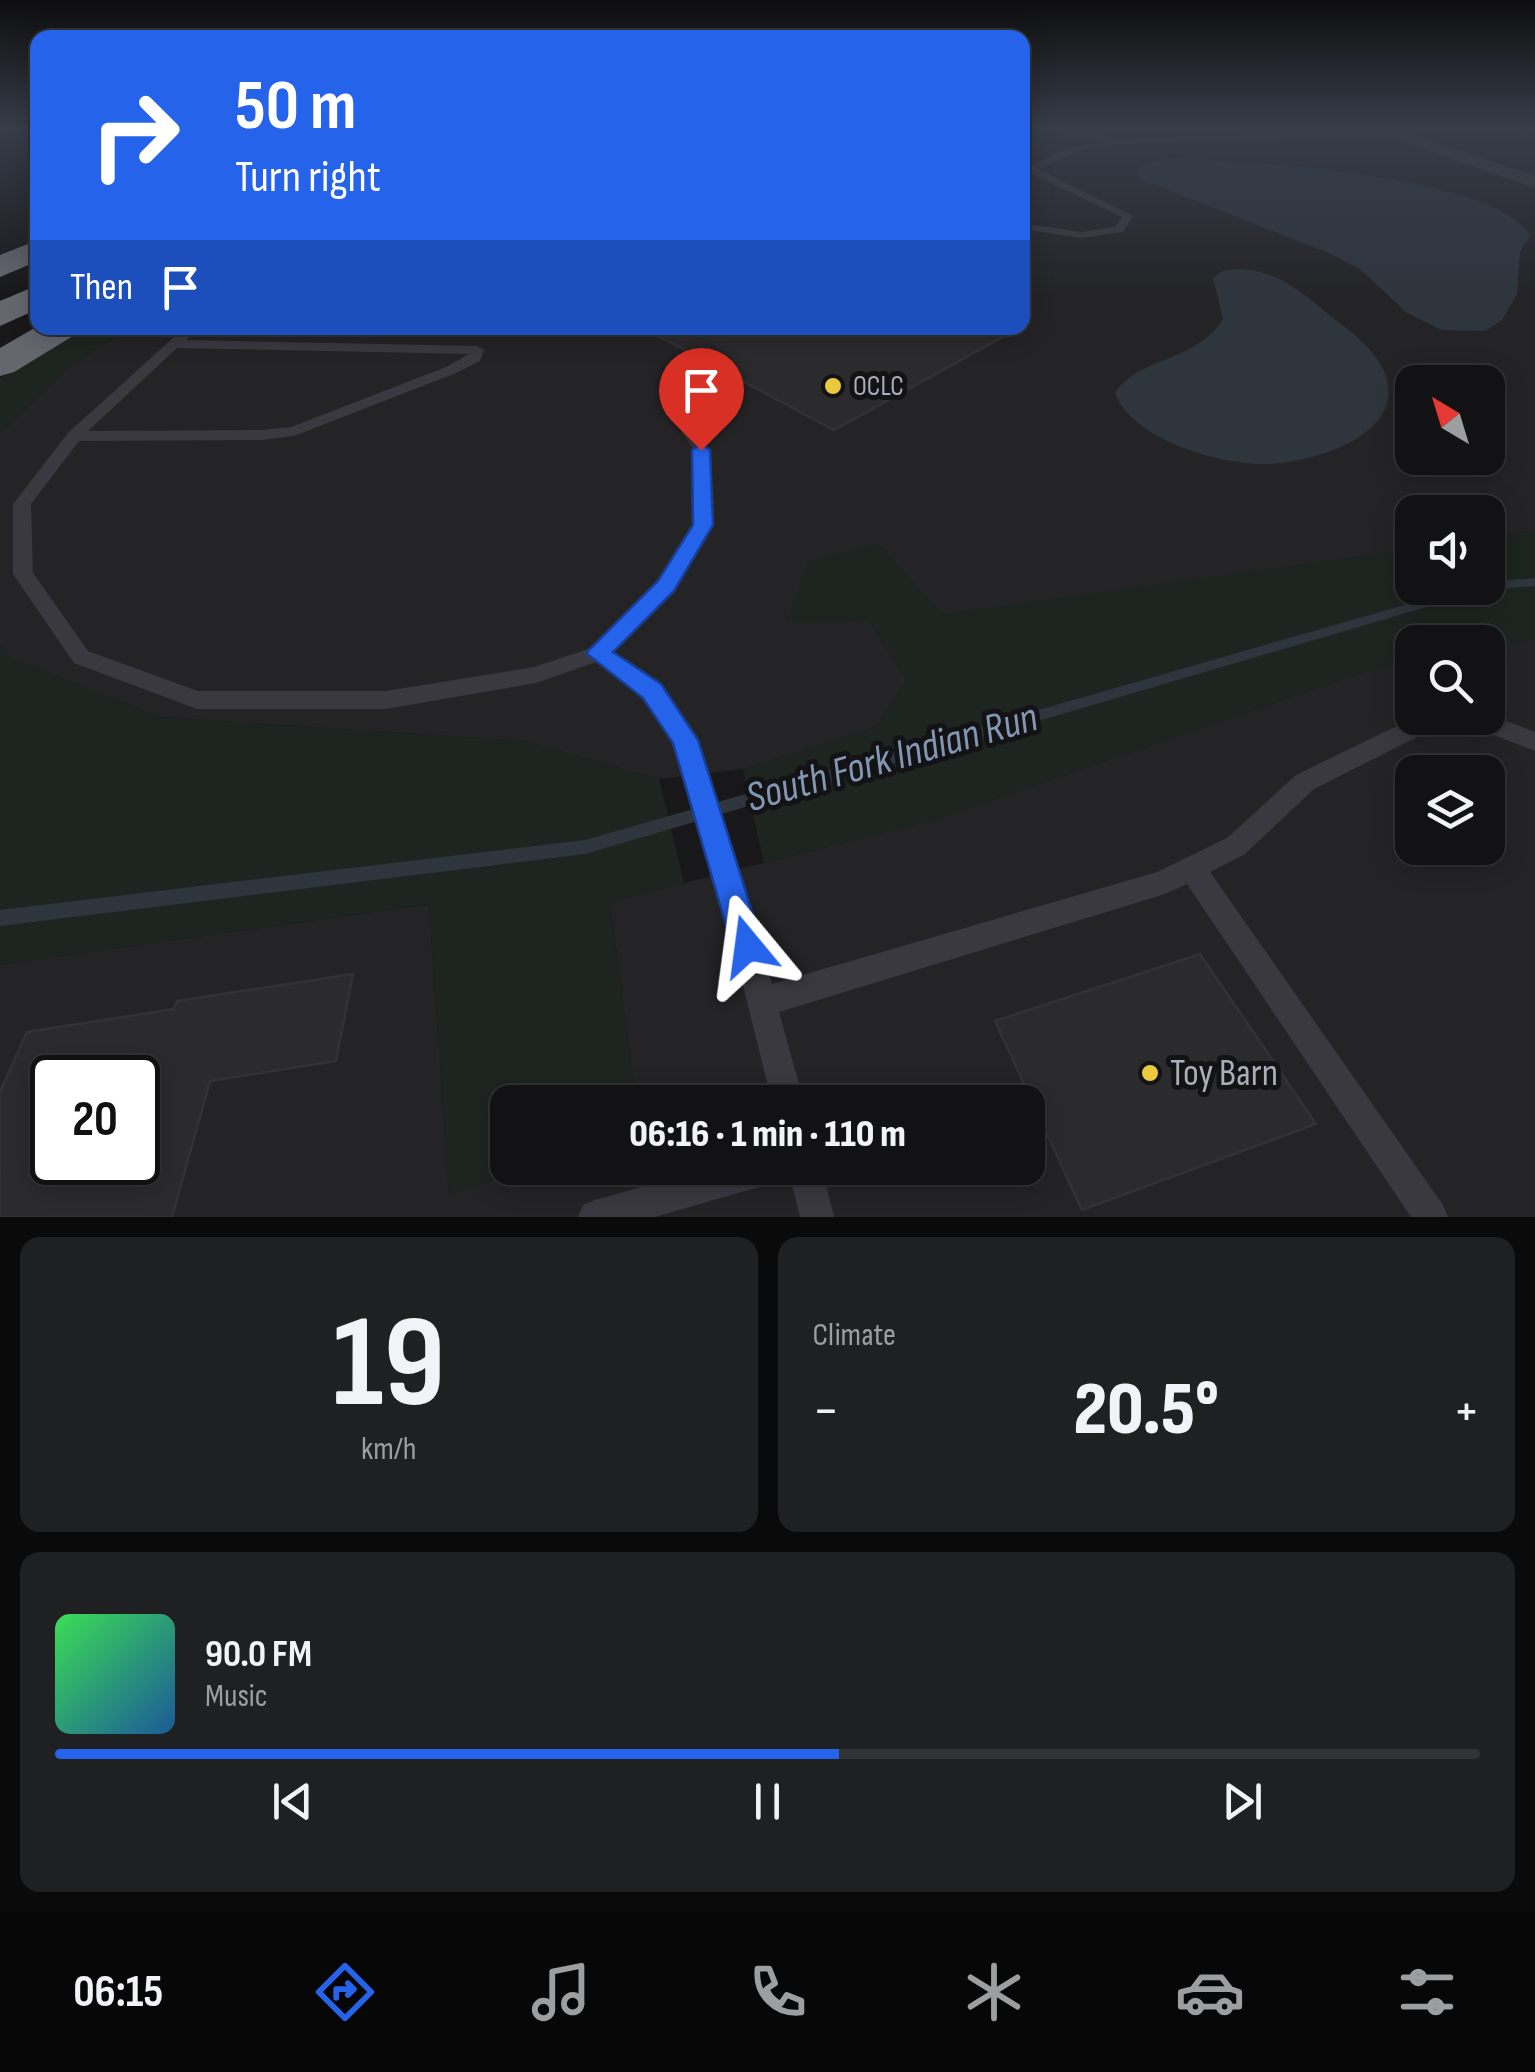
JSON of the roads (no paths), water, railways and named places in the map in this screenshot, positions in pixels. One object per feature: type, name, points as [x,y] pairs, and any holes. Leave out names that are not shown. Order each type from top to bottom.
[{"type":"highway","points":[[0,241],[30,228]]},
{"type":"highway","points":[[0,267],[30,253]]},
{"type":"highway","points":[[0,315],[30,299]]},
{"type":"highway","points":[[0,364],[48,335]]},
{"type":"lane","points":[[1030,227],[1081,236],[1119,230],[1128,216],[1056,184]]},
{"type":"lane","points":[[183,335],[74,436],[22,504],[24,574],[81,657],[197,700],[386,700],[536,675],[598,653],[666,586],[703,525],[701,450],[666,396]]},
{"type":"lane","points":[[74,436],[262,435],[294,431],[451,370],[475,358],[478,350],[172,344]]},
{"type":"lane","points":[[598,653],[652,691],[685,740],[740,918],[784,1085]]},
{"type":"lane","points":[[762,1002],[1162,882],[1236,846],[1305,782],[1414,727],[1479,720],[1535,742]]},
{"type":"lane","points":[[1192,868],[1431,1217]]},
{"type":"lane","points":[[596,1217],[707,1185]]},
{"type":"lane","points":[[810,1185],[818,1217]]},
{"type":"waterway","name":"South Fork Indian Run","points":[[1505,585],[1535,582]]},
{"type":"waterway","name":"South Fork Indian Run","points":[[0,918],[585,847],[1418,605]]},
{"type":"place","name":"OCLC","points":[[833,386]]},
{"type":"place","name":"Toy Barn","points":[[1150,1073]]}]
